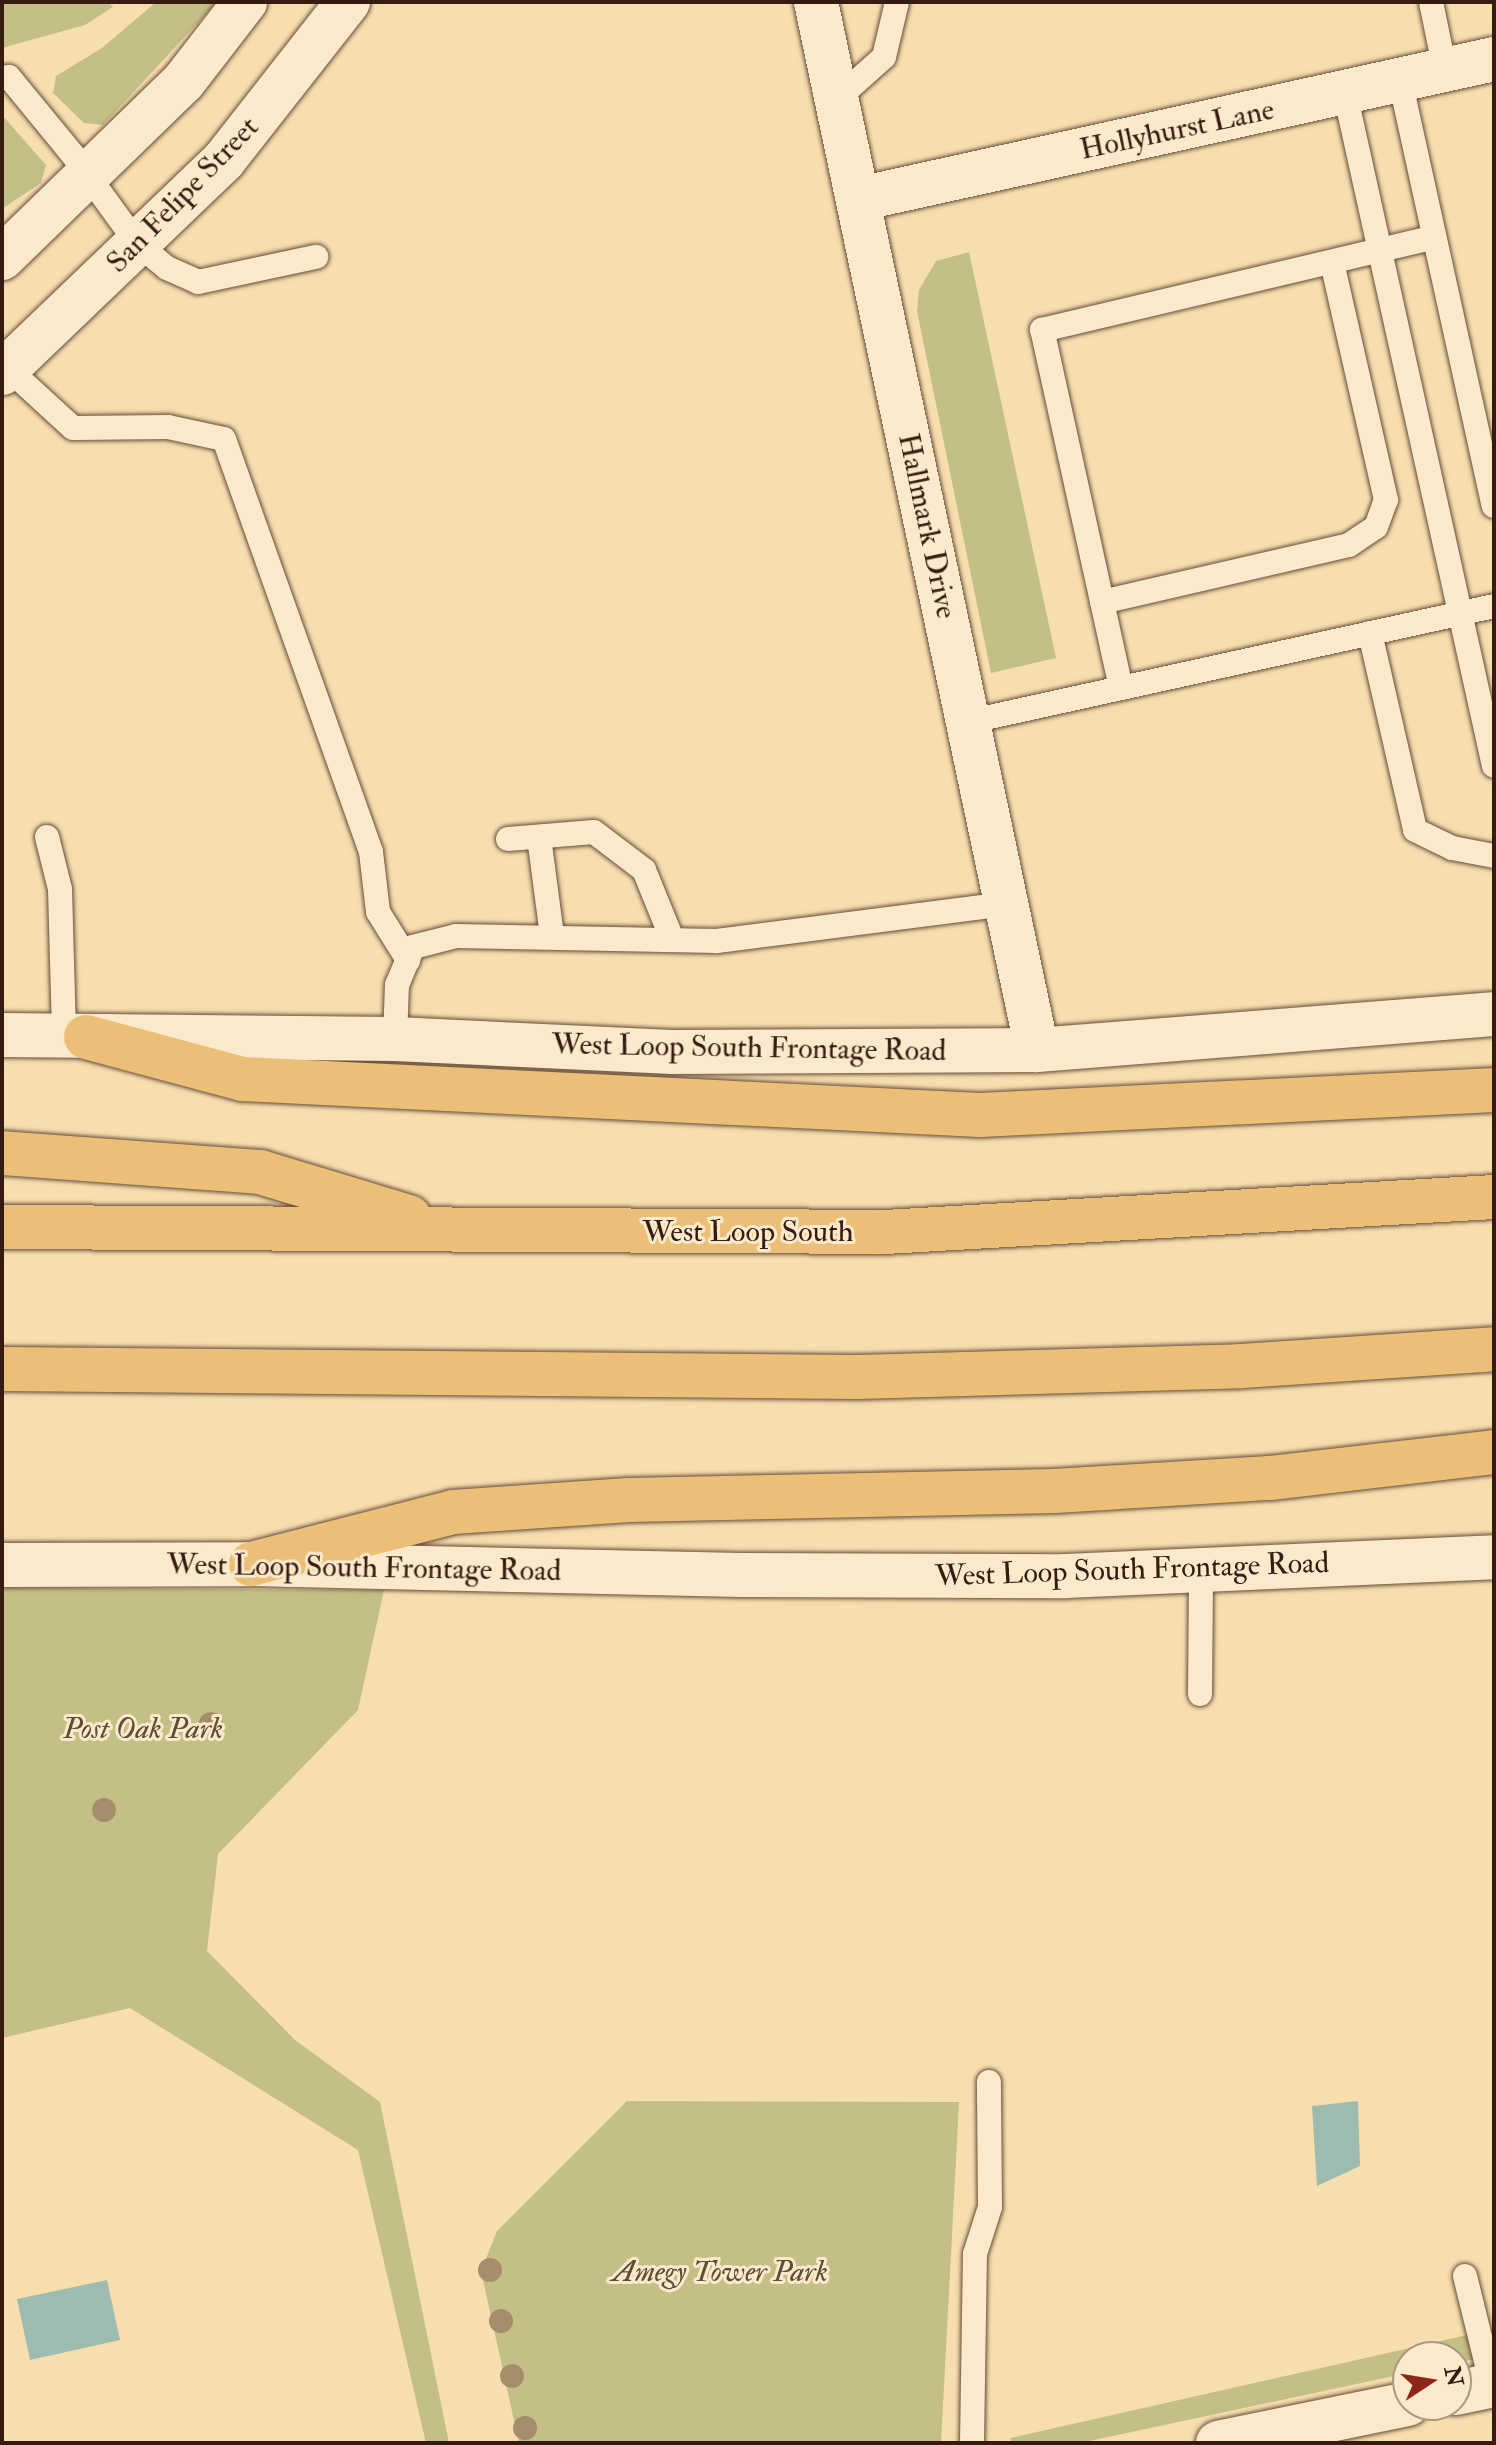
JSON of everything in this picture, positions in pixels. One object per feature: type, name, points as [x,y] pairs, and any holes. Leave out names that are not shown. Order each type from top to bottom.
[{"type":"highway","points":[[75,1037],[243,1079],[980,1115],[1494,1090]]},
{"type":"highway","points":[[2,1153],[260,1172],[458,1232]]},
{"type":"highway","name":"West Loop South","points":[[2,1227],[458,1232],[885,1232],[1494,1197]]},
{"type":"highway","points":[[2,1369],[857,1377],[1241,1366],[1494,1349]]},
{"type":"highway","points":[[251,1564],[453,1512],[629,1500],[1055,1491],[1270,1478],[1494,1452]]},
{"type":"main road","points":[[2,258],[89,177],[184,81],[245,2]]},
{"type":"main road","name":"San Felipe Street","points":[[4,368],[224,160],[348,2]]},
{"type":"main road","name":"Hallmark Drive","points":[[816,2],[1037,1050]]},
{"type":"main road","name":"Hollyhurst Lane","points":[[859,199],[1494,59]]},
{"type":"main road","name":"West Loop South Frontage Road","points":[[2,1035],[395,1039],[672,1052],[1037,1050],[1494,1014]]},
{"type":"main road","name":"West Loop South Frontage Road","points":[[2,1565],[251,1564],[741,1575],[1066,1576],[1494,1557]]},
{"type":"main road","points":[[1218,2443],[1322,2433],[1392,2409]]},
{"type":"lane","points":[[837,99],[884,57],[897,2]]},
{"type":"lane","points":[[1431,2],[1445,70]]},
{"type":"lane","points":[[2,78],[9,77],[137,243],[167,268],[198,282],[316,257]]},
{"type":"lane","points":[[1400,80],[1494,506]]},
{"type":"lane","points":[[1345,93],[1494,766]]},
{"type":"lane","points":[[1121,688],[1042,330],[1434,237]]},
{"type":"lane","points":[[1102,602],[1349,545],[1376,527],[1386,500],[1332,262]]},
{"type":"lane","points":[[4,368],[73,428],[168,427],[224,439],[371,852],[378,912],[408,960]]},
{"type":"lane","points":[[967,722],[1494,606]]},
{"type":"lane","points":[[1370,633],[1415,830],[1452,848],[1494,856]]},
{"type":"lane","points":[[508,839],[594,832],[644,870],[672,939]]},
{"type":"lane","points":[[47,837],[60,889],[75,1037]]},
{"type":"lane","points":[[539,837],[552,936]]},
{"type":"lane","points":[[395,1039],[397,985],[413,947],[456,936],[672,939],[776,936],[1006,904]]},
{"type":"lane","points":[[1200,1694],[1201,1570]]},
{"type":"lane","points":[[972,2443],[975,2254],[990,2207],[989,2082]]},
{"type":"lane","points":[[1465,2276],[1481,2388]]},
{"type":"green space","points":[[2,2],[108,2],[113,7],[85,25],[2,48]]},
{"type":"green space","points":[[156,2],[217,2],[103,125],[84,123],[53,93],[56,76],[102,48]]},
{"type":"green space","points":[[2,115],[46,165],[41,183],[2,209]]},
{"type":"green space","points":[[969,252],[1056,658],[991,673],[917,311],[919,290],[936,261]]},
{"type":"green space","name":"Post Oak Park","points":[[2,1588],[384,1590],[358,1710],[218,1854],[207,1951],[295,2040],[380,2102],[449,2443],[426,2443],[358,2150],[130,2008],[2,2038]]},
{"type":"green space","name":"Amegy Tower Park","points":[[627,2101],[959,2102],[941,2443],[519,2443],[481,2271],[497,2231]]},
{"type":"green space","points":[[1494,2329],[1494,2355],[1472,2360],[1472,2341],[1441,2341]]},
{"type":"green space","points":[[1392,2352],[1392,2376],[1080,2443],[1012,2443],[1010,2438]]},
{"type":"shaded area","points":[[1358,2101],[1360,2166],[1317,2186],[1312,2106]]},
{"type":"shaded area","points":[[107,2280],[120,2340],[30,2360],[17,2299]]}]
